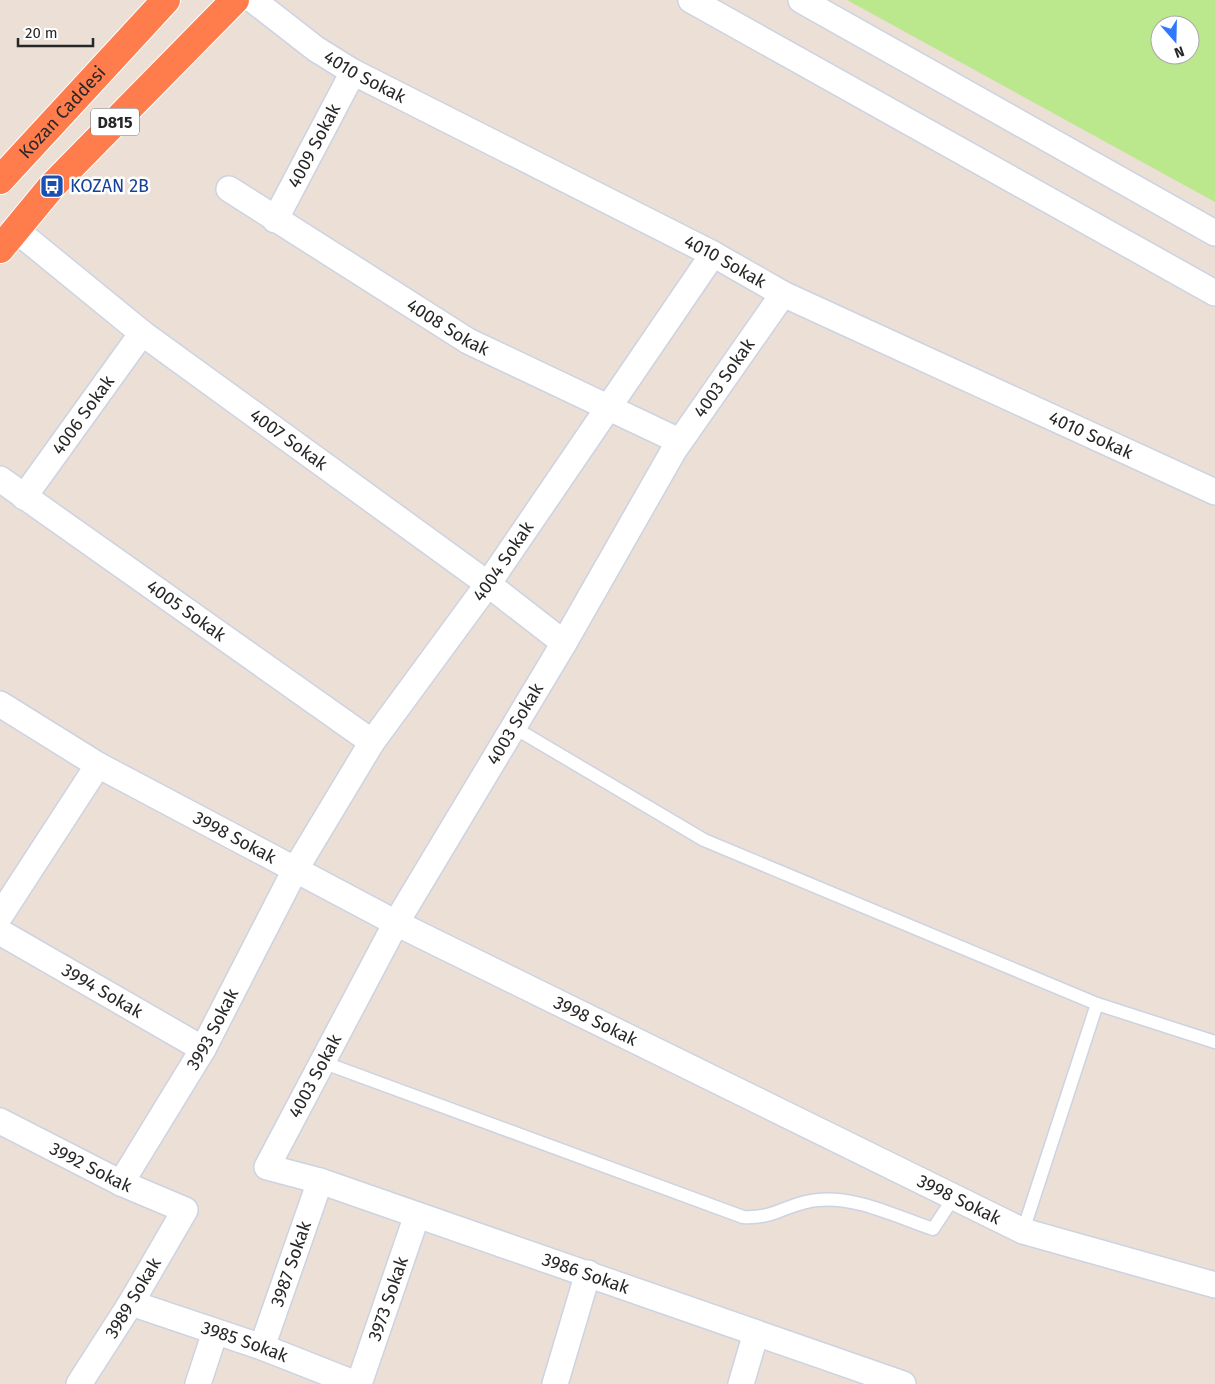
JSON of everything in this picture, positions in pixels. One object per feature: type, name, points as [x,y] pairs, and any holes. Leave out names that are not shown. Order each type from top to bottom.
[{"type":"highway","name":"Kozan Caddesi","points":[[0,180],[166,0]]},
{"type":"highway","name":"D815","points":[[8,240],[52,186],[235,0]]},
{"type":"street","name":"4010 Sokak","points":[[253,0],[316,49],[353,72],[713,254],[783,294],[1215,492]]},
{"type":"street","points":[[691,0],[1215,293]]},
{"type":"street","points":[[801,0],[1215,233]]},
{"type":"street","name":"4009 Sokak","points":[[275,220],[353,72]]},
{"type":"street","name":"4008 Sokak","points":[[229,189],[468,341],[679,441]]},
{"type":"street","name":"4007 Sokak","points":[[8,240],[142,333],[488,584],[564,643]]},
{"type":"street","name":"4004 Sokak","points":[[295,870],[372,742],[488,584],[713,254]]},
{"type":"street","name":"4003 Sokak","points":[[267,1167],[396,923],[564,643],[679,441],[783,294]]},
{"type":"street","name":"4006 Sokak","points":[[24,497],[142,333]]},
{"type":"street","name":"4005 Sokak","points":[[0,479],[372,742]]},
{"type":"street","name":"3998 Sokak","points":[[0,704],[98,765],[396,923],[1023,1231],[1215,1285]]},
{"type":"street","points":[[0,916],[98,765]]},
{"type":"street","name":"3993 Sokak","points":[[121,1183],[203,1049],[295,870]]},
{"type":"street","name":"3994 Sokak","points":[[0,932],[203,1049]]},
{"type":"street","name":"3992 Sokak","points":[[0,1121],[121,1183],[185,1210]]},
{"type":"street","name":"3986 Sokak","points":[[267,1167],[320,1181],[903,1384]]},
{"type":"street","name":"3987 Sokak","points":[[262,1347],[320,1181]]},
{"type":"street","name":"3989 Sokak","points":[[79,1384],[132,1303],[185,1210]]},
{"type":"street","name":"3973 Sokak","points":[[357,1384],[417,1215]]},
{"type":"street","points":[[555,1384],[588,1273]]},
{"type":"street","name":"3985 Sokak","points":[[132,1303],[262,1347],[357,1384]]},
{"type":"street","points":[[198,1384],[215,1332]]},
{"type":"street","points":[[741,1384],[756,1332]]},
{"type":"lane","points":[[514,727],[704,840],[1098,1004],[1215,1042]]},
{"type":"lane","points":[[1023,1231],[1098,1004]]},
{"type":"lane","points":[[322,1062],[743,1217],[772,1216],[800,1203],[830,1199],[856,1204],[933,1229],[954,1197]]},
{"type":"green space","points":[[847,0],[1215,0],[1215,202]]},
{"type":"place","name":"KOZAN 2B","points":[[52,186]]}]
